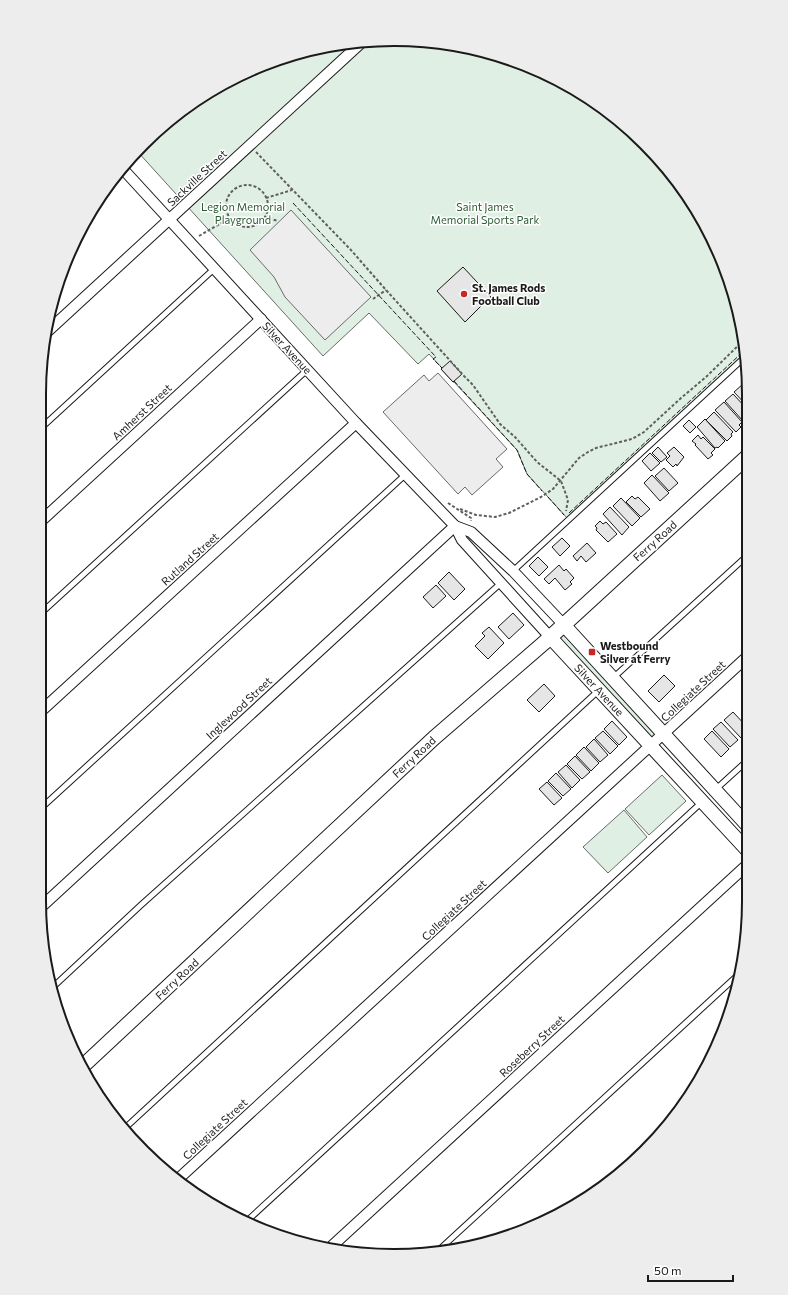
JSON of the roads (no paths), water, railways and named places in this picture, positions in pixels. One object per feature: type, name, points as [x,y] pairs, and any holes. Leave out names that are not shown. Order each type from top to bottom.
[{"type":"main road","name":"Ferry Road","points":[[86,1063],[434,738],[550,637],[742,461]]},
{"type":"street","name":"Sackville Street","points":[[53,325],[355,48]]},
{"type":"street","name":"Silver Avenue","points":[[126,172],[356,423],[455,526],[462,540],[742,845]]},
{"type":"street","name":"Amherst Street","points":[[46,516],[261,319]]},
{"type":"street","name":"Rutland Street","points":[[46,707],[356,423]]},
{"type":"street","name":"Silver Avenue","points":[[455,526],[471,532],[513,571],[742,819]]},
{"type":"street","name":"Inglewood Street","points":[[46,902],[455,526]]},
{"type":"street","name":"Collegiate Street","points":[[181,1176],[742,662]]},
{"type":"street","name":"Roseberry Street","points":[[335,1244],[742,870]]},
{"type":"lane","points":[[46,423],[215,268]]},
{"type":"lane","points":[[513,571],[740,361]]},
{"type":"lane","points":[[46,609],[307,370]]},
{"type":"lane","points":[[46,804],[405,475]]},
{"type":"lane","points":[[613,679],[742,561]]},
{"type":"lane","points":[[56,984],[147,900],[501,583]]},
{"type":"lane","points":[[128,1125],[599,690]]},
{"type":"lane","points":[[715,790],[742,765]]},
{"type":"lane","points":[[250,1218],[702,802]]},
{"type":"lane","points":[[444,1245],[732,980]]},
{"type":"place","name":"St. James Rods Football Club","points":[[464,294]]},
{"type":"place","name":"Westbound Silver at Ferry","points":[[592,652]]},
{"type":"park label","name":"Legion Memorial Playground","points":[[243,213]]},
{"type":"park label","name":"Saint James Memorial Sports Park","points":[[485,213]]}]
